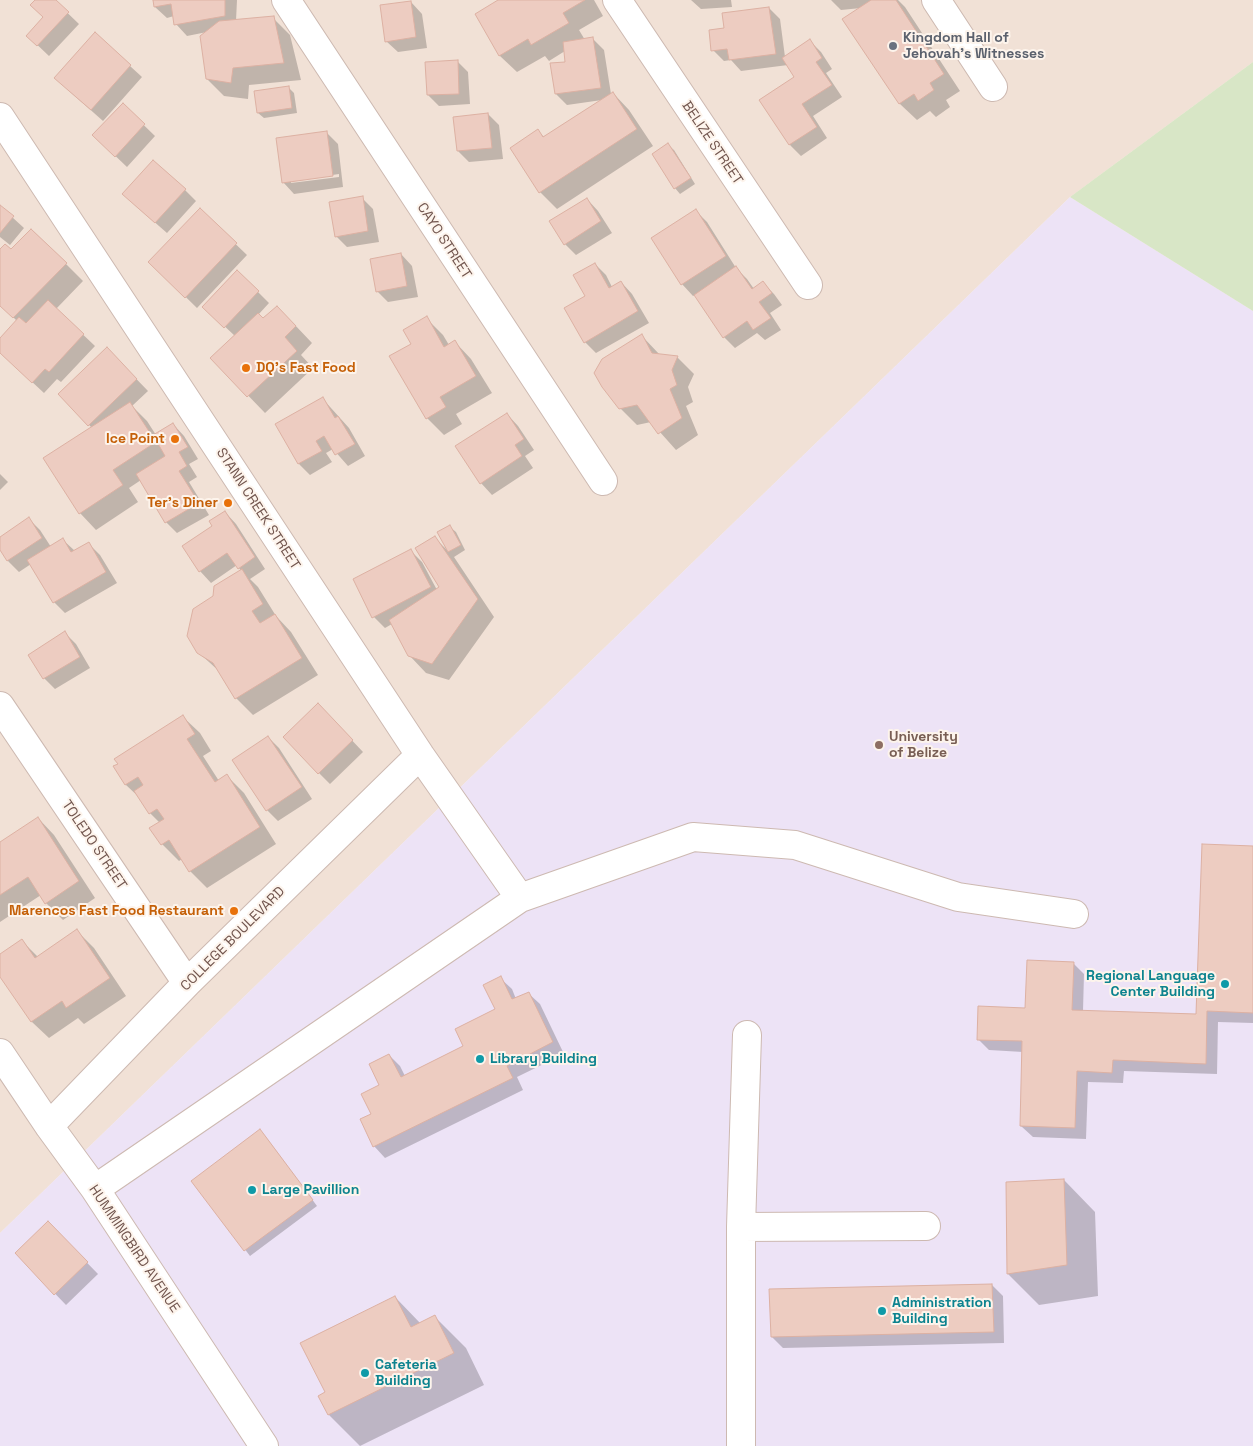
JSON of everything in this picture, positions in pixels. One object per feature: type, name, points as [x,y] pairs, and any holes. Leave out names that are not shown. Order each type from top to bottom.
[{"type":"street","name":"CAYO STREET","points":[[286,0],[603,481]]},
{"type":"street","name":"BELIZE STREET","points":[[617,0],[808,285]]},
{"type":"street","points":[[936,0],[993,87]]},
{"type":"street","name":"STANN CREEK STREET","points":[[0,117],[420,755],[520,898]]},
{"type":"street","name":"TOLEDO STREET","points":[[0,706],[187,984]]},
{"type":"street","name":"COLLEGE BOULEVARD","points":[[49,1126],[187,984],[420,755]]},
{"type":"street","points":[[94,1189],[520,898],[693,837],[795,845],[958,897],[1074,914]]},
{"type":"street","points":[[741,1446],[741,1227],[747,1035]]},
{"type":"street","name":"HUMMINGBIRD AVENUE","points":[[0,1053],[94,1189],[264,1446]]},
{"type":"street","points":[[741,1227],[926,1226]]},
{"type":"shaded area","points":[[0,0],[1253,0],[1253,62],[1070,197],[0,1233]]},
{"type":"shaded area","name":"University of Belize","points":[[1070,197],[1253,311],[1253,1446],[0,1446],[0,1233]]},
{"type":"green space","points":[[1253,62],[1253,311],[1070,197]]},
{"type":"building","points":[[35,0],[56,0],[69,12],[37,46],[26,36],[43,17],[30,5]]},
{"type":"building","points":[[153,0],[225,0],[225,16],[174,25],[171,4],[154,7]]},
{"type":"building","points":[[498,0],[585,0],[563,13],[569,23],[531,45],[528,39],[499,56],[475,14]]},
{"type":"building","name":"Kingdom Hall of Jehovah's Witnesses","points":[[871,0],[896,0],[944,74],[930,83],[934,90],[918,101],[914,94],[899,104],[842,19]]},
{"type":"building","points":[[411,1],[416,37],[385,42],[380,5]]},
{"type":"building","points":[[769,7],[776,54],[729,60],[727,49],[711,51],[709,30],[724,28],[722,13]]},
{"type":"building","points":[[274,16],[284,63],[233,68],[231,83],[206,79],[200,36],[219,21]]},
{"type":"building","points":[[95,32],[131,65],[91,110],[54,78]]},
{"type":"building","points":[[593,37],[601,88],[555,94],[550,63],[565,62],[563,42]]},
{"type":"building","points":[[810,39],[822,58],[816,62],[832,85],[802,104],[817,127],[789,145],[759,100],[794,77],[782,58]]},
{"type":"building","points":[[458,60],[459,94],[427,95],[425,62]]},
{"type":"building","points":[[289,86],[292,108],[257,113],[254,91]]},
{"type":"building","points":[[613,92],[637,129],[539,193],[510,148],[538,129],[543,137]]},
{"type":"building","points":[[123,103],[145,124],[115,157],[92,135]]},
{"type":"building","points":[[488,113],[492,148],[457,151],[453,117]]},
{"type":"building","points":[[327,131],[333,176],[282,183],[276,138]]},
{"type":"building","points":[[668,143],[691,178],[674,189],[652,154]]},
{"type":"building","points":[[153,160],[186,189],[155,223],[122,194]]},
{"type":"building","points":[[363,196],[368,231],[335,237],[329,202]]},
{"type":"building","points":[[587,198],[601,221],[564,245],[549,221]]},
{"type":"building","points":[[0,205],[14,216],[0,233]]},
{"type":"building","points":[[200,208],[237,243],[185,298],[148,262]]},
{"type":"building","points":[[696,209],[726,256],[681,285],[651,238]]},
{"type":"building","points":[[31,229],[67,263],[13,318],[0,306],[0,249],[5,244],[11,249]]},
{"type":"building","points":[[401,253],[407,286],[376,292],[370,259]]},
{"type":"building","points":[[595,263],[609,288],[621,281],[638,311],[584,343],[564,308],[585,296],[573,275]]},
{"type":"building","points":[[736,266],[752,289],[763,281],[772,293],[759,302],[771,318],[753,330],[747,321],[723,338],[694,295]]},
{"type":"building","points":[[237,270],[259,291],[224,328],[202,307]]},
{"type":"building","points":[[48,300],[84,334],[49,372],[45,369],[32,383],[0,353],[0,338],[19,317],[26,323]]},
{"type":"building","points":[[277,306],[296,326],[285,337],[297,351],[247,397],[210,358],[258,313],[263,318]]},
{"type":"building","points":[[427,316],[444,347],[455,340],[476,376],[440,397],[446,407],[426,419],[389,356],[411,344],[403,330]]},
{"type":"building","points":[[642,334],[652,353],[678,356],[672,370],[677,385],[670,389],[682,418],[658,434],[637,405],[619,409],[594,373],[602,359]]},
{"type":"building","points":[[107,347],[137,379],[88,426],[58,394]]},
{"type":"building","points":[[323,397],[335,418],[338,416],[355,444],[335,455],[324,436],[316,441],[322,451],[298,464],[275,424]]},
{"type":"building","points":[[130,402],[156,442],[113,470],[123,485],[79,514],[43,458]]},
{"type":"building","points":[[507,413],[524,439],[515,445],[522,456],[480,484],[455,446]]},
{"type":"building","points":[[173,423],[188,447],[179,452],[187,466],[179,471],[199,503],[165,523],[136,474],[165,456],[153,435]]},
{"type":"building","points":[[225,511],[255,557],[238,569],[227,553],[199,572],[182,546],[212,526],[209,521]]},
{"type":"building","points":[[29,517],[42,538],[7,561],[0,550],[0,537]]},
{"type":"building","points":[[450,525],[461,545],[448,552],[437,532]]},
{"type":"building","points":[[435,536],[478,599],[432,664],[408,656],[389,620],[439,587],[415,548]]},
{"type":"building","points":[[63,538],[71,552],[89,542],[106,572],[53,603],[27,560]]},
{"type":"building","points":[[411,549],[431,587],[372,618],[353,579]]},
{"type":"building","points":[[242,569],[263,604],[252,611],[260,623],[275,614],[302,658],[235,699],[213,663],[197,653],[187,636],[193,609],[213,596],[214,586]]},
{"type":"building","points":[[65,631],[80,657],[43,679],[28,655]]},
{"type":"building","points":[[318,703],[353,740],[318,774],[283,737]]},
{"type":"building","points":[[183,715],[195,734],[187,739],[215,782],[227,774],[260,827],[189,872],[169,840],[161,845],[149,828],[164,819],[157,809],[149,814],[134,791],[143,785],[138,777],[125,785],[113,766],[118,764],[114,759]]},
{"type":"building","points":[[268,736],[302,787],[266,811],[232,760]]},
{"type":"building","points":[[38,817],[79,881],[45,904],[28,877],[0,895],[0,842]]},
{"type":"building","name":"Regional Language Center Building","points":[[1202,844],[1253,846],[1253,1013],[1207,1011],[1206,1064],[1113,1060],[1112,1073],[1077,1071],[1075,1128],[1020,1126],[1022,1041],[977,1040],[978,1006],[1025,1008],[1027,960],[1074,962],[1072,1010],[1196,1014]]},
{"type":"building","points":[[77,929],[110,978],[66,1008],[62,1001],[31,1022],[0,977],[0,954],[22,939],[35,958]]},
{"type":"building","name":"Library Building","points":[[501,976],[512,999],[529,992],[553,1042],[507,1066],[513,1078],[373,1147],[360,1119],[371,1114],[361,1094],[379,1085],[369,1064],[389,1054],[401,1077],[463,1046],[455,1029],[495,1009],[483,985]]},
{"type":"building","name":"Large Pavillion","points":[[260,1129],[313,1200],[244,1251],[191,1181]]},
{"type":"building","points":[[1064,1179],[1067,1265],[1007,1274],[1006,1182]]},
{"type":"building","points":[[48,1221],[88,1262],[54,1295],[15,1253]]},
{"type":"building","name":"Administration Building","points":[[992,1284],[994,1332],[771,1337],[769,1289]]},
{"type":"building","name":"Cafeteria Building","points":[[395,1296],[411,1327],[435,1315],[454,1353],[328,1415],[318,1396],[325,1392],[300,1343]]},
{"type":"place","name":"Kingdom Hall of Jehovah's Witnesses","points":[[893,46]]},
{"type":"place","name":"DQ's Fast Food","points":[[246,368]]},
{"type":"place","name":"Ice Point","points":[[175,439]]},
{"type":"place","name":"Ter's Diner","points":[[228,503]]},
{"type":"place","name":"University of Belize","points":[[879,745]]},
{"type":"place","name":"Marencos Fast Food Restaurant","points":[[234,911]]},
{"type":"place","name":"Regional Language Center Building","points":[[1225,984]]},
{"type":"place","name":"Library Building","points":[[480,1059]]},
{"type":"place","name":"Large Pavillion","points":[[252,1190]]},
{"type":"place","name":"Administration Building","points":[[882,1311]]},
{"type":"place","name":"Cafeteria Building","points":[[365,1373]]}]
